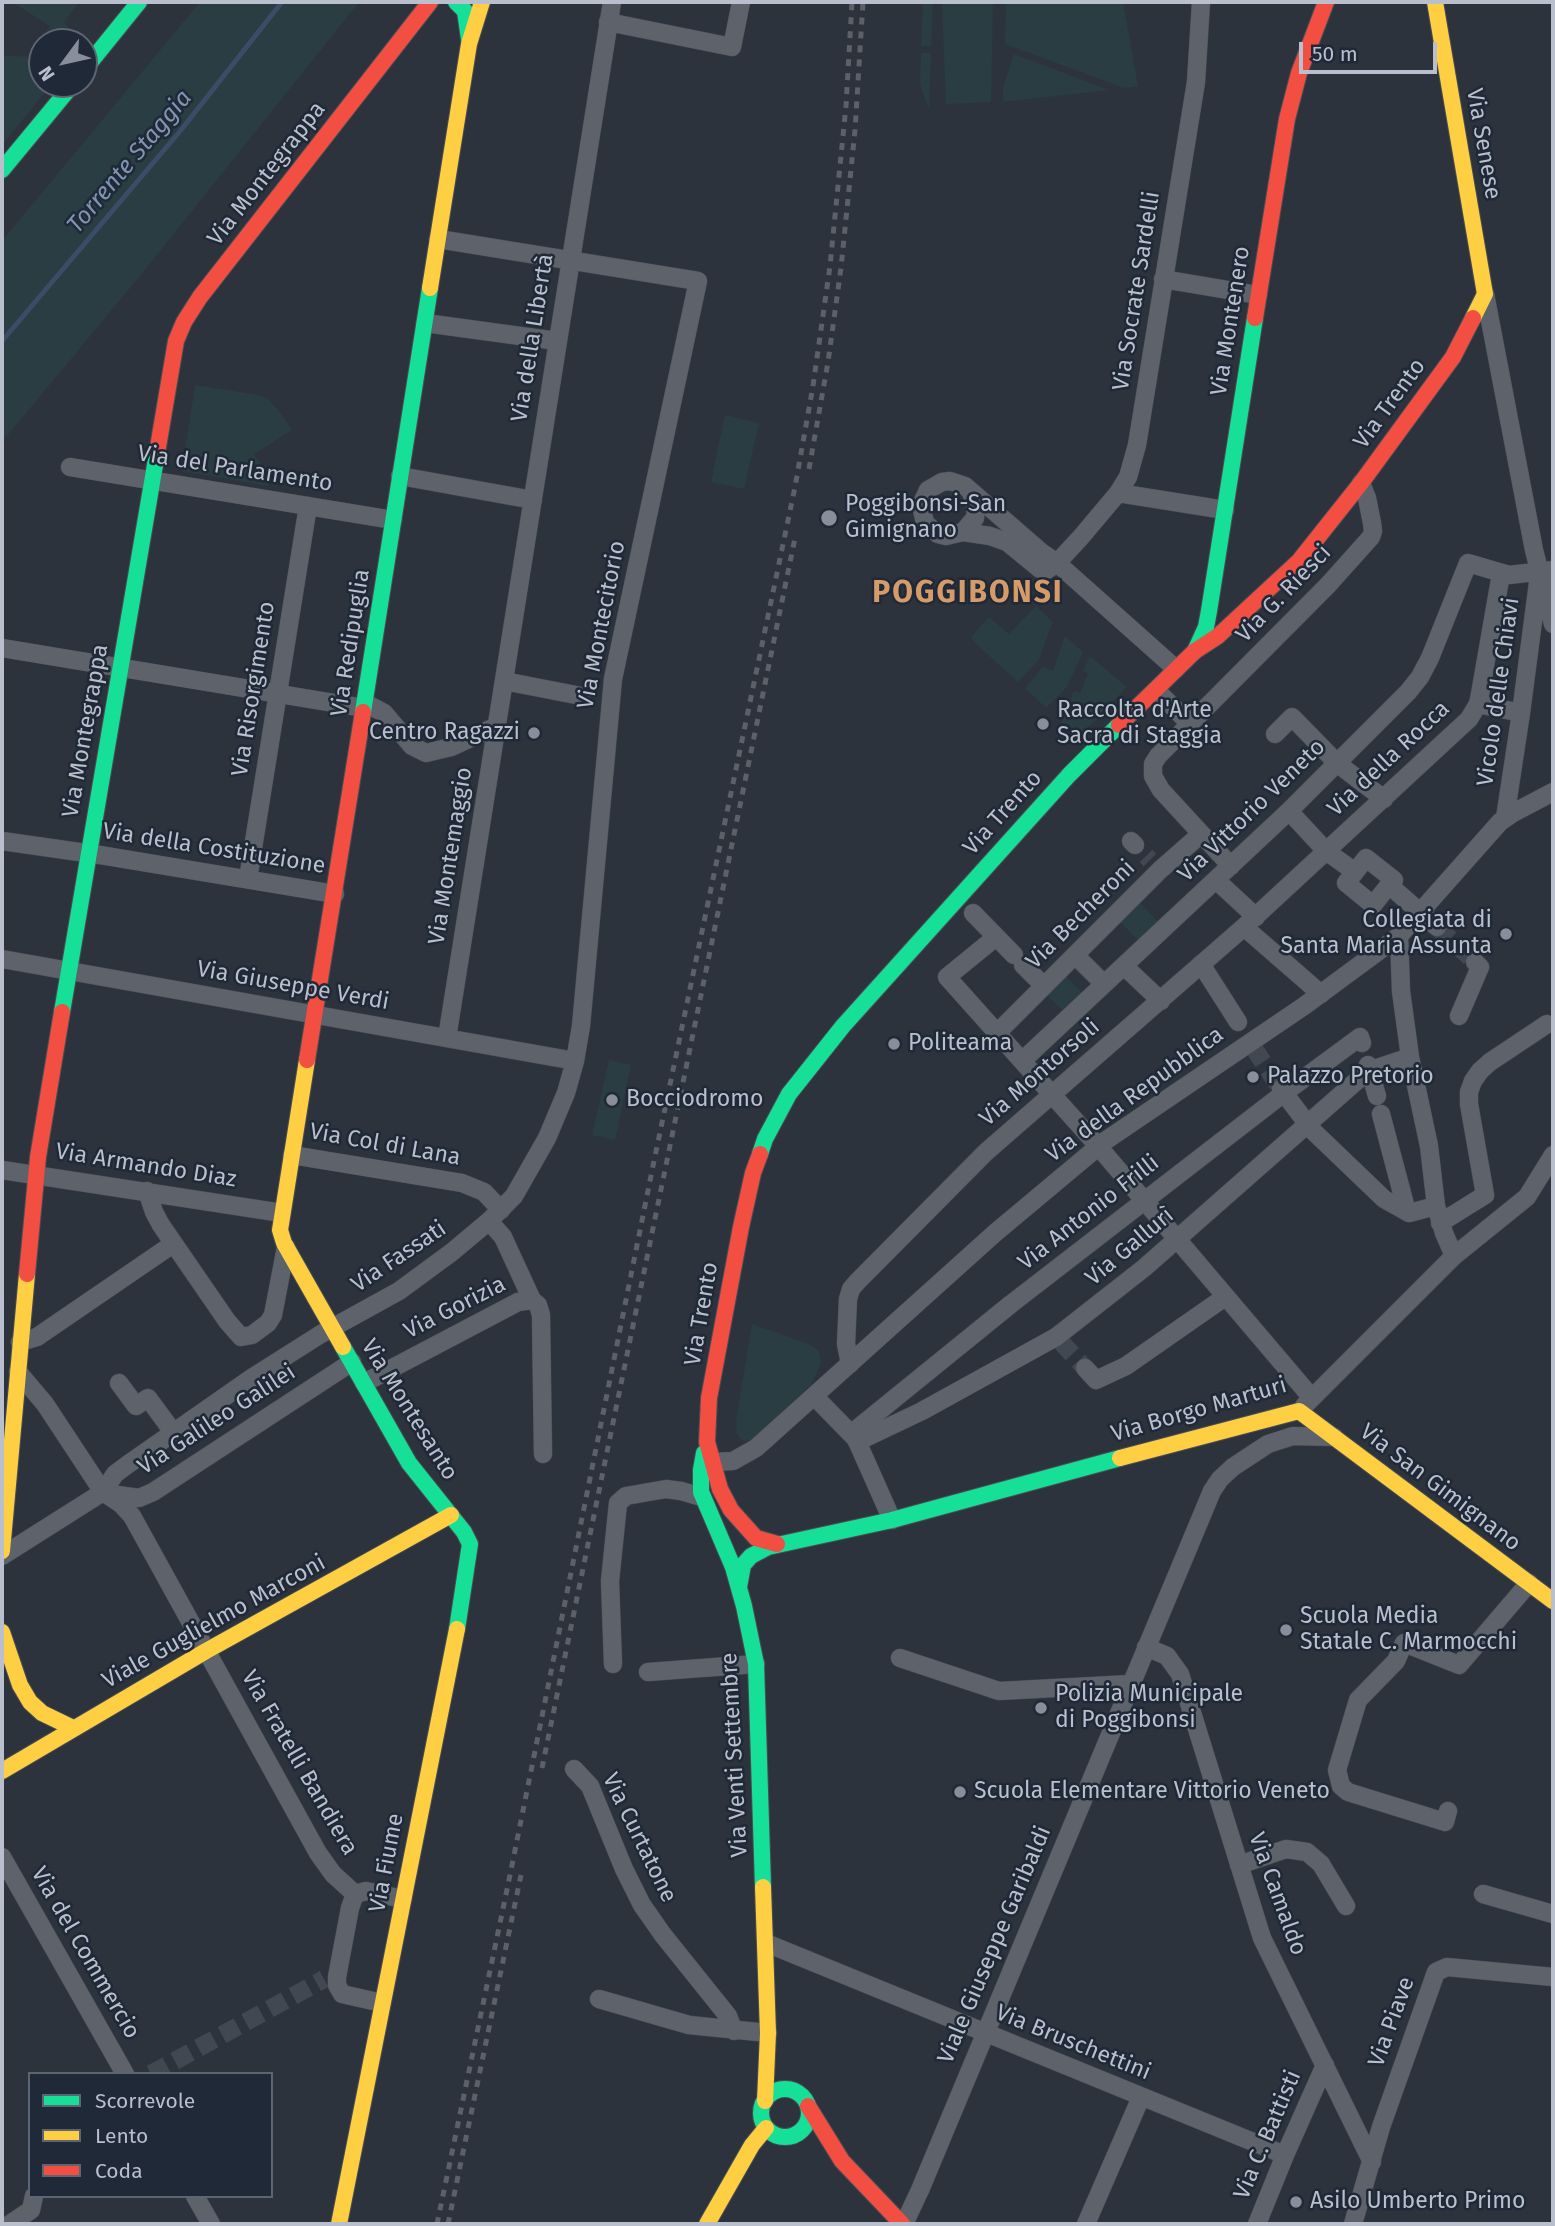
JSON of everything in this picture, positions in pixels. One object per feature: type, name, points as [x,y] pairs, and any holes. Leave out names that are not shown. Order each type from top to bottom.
[{"type":"main road","points":[[98,53],[139,2]]},
{"type":"main road","name":"Via Montegrappa","points":[[2,1553],[35,1174],[178,335],[188,316],[430,2]]},
{"type":"main road","name":"Via Redipuglia","points":[[456,2],[465,11],[469,44]]},
{"type":"main road","name":"Via Redipuglia","points":[[286,1247],[281,1233],[282,1213],[316,1015],[469,44],[482,2]]},
{"type":"main road","points":[[1292,99],[1295,58],[1315,2]]},
{"type":"main road","name":"Via Montenero","points":[[1195,651],[1206,627],[1212,593],[1258,295],[1292,99],[1326,2]]},
{"type":"main road","name":"Via Senese","points":[[1435,2],[1485,294]]},
{"type":"main road","points":[[2,170],[61,98]]},
{"type":"main road","name":"Via Trento","points":[[707,1442],[709,1398],[747,1196],[765,1139],[781,1106],[843,1026],[914,944],[1079,764],[1195,651],[1240,617],[1299,561],[1361,483],[1443,371],[1485,294]]},
{"type":"main road","points":[[1212,593],[1221,611],[1240,617]]},
{"type":"main road","name":"Via Montesanto","points":[[286,1247],[409,1463],[451,1515]]},
{"type":"main road","name":"Via San Gimignano","points":[[1299,1411],[1553,1601]]},
{"type":"main road","name":"Via Borgo Marturi","points":[[777,1544],[817,1538],[892,1520],[1299,1411]]},
{"type":"main road","points":[[707,1442],[725,1499],[741,1523],[756,1538],[777,1544]]},
{"type":"main road","name":"Via Venti Settembre","points":[[707,1442],[701,1470],[702,1497],[733,1567],[756,1664],[768,2033],[765,2101]]},
{"type":"main road","name":"Viale Guglielmo Marconi","points":[[2,1771],[206,1651],[451,1515]]},
{"type":"main road","name":"Via Fiume","points":[[340,2224],[470,1561],[469,1541],[451,1515]]},
{"type":"main road","points":[[739,1587],[743,1565],[751,1556],[777,1544]]},
{"type":"main road","points":[[2,1632],[20,1685],[30,1702],[41,1713],[73,1728]]},
{"type":"main road","points":[[2,1752],[21,1758]]},
{"type":"main road","name":"Via Venti Settembre","points":[[768,2033],[774,2039],[776,2056],[784,2071],[842,2161]]},
{"type":"main road","points":[[785,2138],[799,2134],[810,2114],[804,2100],[783,2090],[776,2091],[765,2101],[761,2115],[766,2128],[778,2136],[842,2161],[903,2224]]},
{"type":"main road","points":[[707,2224],[752,2146],[766,2128]]},
{"type":"street","name":"Via della Libertà","points":[[504,681],[612,2]]},
{"type":"street","points":[[608,22],[732,47],[741,2]]},
{"type":"street","name":"Via Socrate Sardelli","points":[[1057,562],[1118,493],[1132,469],[1196,82],[1201,2]]},
{"type":"street","name":"Via Montecitorio","points":[[438,239],[698,281],[613,679],[581,1026],[575,1061],[566,1093],[547,1138],[519,1188],[495,1216]]},
{"type":"street","points":[[1163,279],[1258,295]]},
{"type":"street","points":[[1485,294],[1553,624]]},
{"type":"street","points":[[425,323],[557,341]]},
{"type":"street","name":"Via del Parlamento","points":[[70,467],[393,520]]},
{"type":"street","points":[[400,476],[533,499]]},
{"type":"street","points":[[1057,562],[1049,569],[1042,570],[1007,542],[963,532],[946,536],[930,529],[921,506],[928,490],[942,482],[958,482],[1041,552],[1057,562],[1176,670]]},
{"type":"street","name":"Via G. Riesci","points":[[1231,866],[1163,794],[1153,772],[1154,761],[1328,585],[1371,537],[1372,523],[1361,483]]},
{"type":"street","points":[[963,532],[975,518],[976,509],[971,492]]},
{"type":"street","points":[[1118,493],[1224,510]]},
{"type":"street","name":"Via Risorgimento","points":[[248,879],[309,506]]},
{"type":"street","name":"Via Vittorio Veneto","points":[[1022,1061],[1289,811],[1408,692],[1430,658],[1468,563],[1501,574]]},
{"type":"street","points":[[1501,574],[1544,577]]},
{"type":"street","name":"Via della Rocca","points":[[1326,851],[1469,719],[1478,704],[1501,574]]},
{"type":"street","name":"Vicolo delle Chiavi","points":[[1505,818],[1544,577]]},
{"type":"street","points":[[2,648],[364,706],[384,713],[412,746],[426,753],[445,749],[497,726]]},
{"type":"street","points":[[504,681],[581,696]]},
{"type":"street","name":"Via Montemaggio","points":[[447,1038],[504,681]]},
{"type":"street","points":[[1156,690],[1190,724]]},
{"type":"street","points":[[1478,704],[1521,713]]},
{"type":"street","points":[[1275,734],[1292,717],[1338,764],[1384,799]]},
{"type":"street","name":"Via della Repubblica","points":[[712,1462],[727,1462],[744,1456],[815,1396],[995,1233],[1098,1146],[1251,1043],[1399,936],[1505,818],[1553,792]]},
{"type":"street","points":[[1289,811],[1326,851],[1355,872]]},
{"type":"street","name":"Via Becheroni","points":[[997,1033],[1075,955],[1155,865],[1200,834]]},
{"type":"street","name":"Via della Costituzione","points":[[2,841],[335,894]]},
{"type":"street","name":"Via Montorsoli","points":[[850,1363],[846,1338],[848,1299],[853,1286],[986,1152],[1161,1001],[1326,851]]},
{"type":"street","points":[[1366,858],[1394,880],[1373,905],[1346,883],[1355,872],[1366,858]]},
{"type":"street","points":[[1216,880],[1250,922],[1321,994]]},
{"type":"street","points":[[1390,885],[1437,927]]},
{"type":"street","points":[[973,913],[1044,986]]},
{"type":"street","points":[[1399,936],[1401,991],[1410,1057],[1429,1146],[1438,1214],[1454,1256]]},
{"type":"street","points":[[996,937],[947,977],[1098,1146],[1312,1398]]},
{"type":"street","points":[[1075,955],[1104,984]]},
{"type":"street","name":"Via Giuseppe Verdi","points":[[2,959],[575,1061]]},
{"type":"street","points":[[1459,1016],[1480,967],[1475,962]]},
{"type":"street","points":[[1201,964],[1238,1022]]},
{"type":"street","points":[[1124,966],[1161,1001]]},
{"type":"street","points":[[1283,1091],[1308,1125],[1378,1194],[1407,1212],[1438,1214],[1485,1195],[1469,1104],[1473,1081],[1490,1062],[1547,1024]]},
{"type":"street","name":"Via Antonio Frilli","points":[[855,1437],[939,1362],[1283,1091],[1361,1040]]},
{"type":"street","name":"Via Gallurì","points":[[855,1437],[922,1411],[1058,1339],[1177,1240],[1369,1068],[1410,1057]]},
{"type":"street","points":[[1369,1068],[1407,1212]]},
{"type":"street","name":"Via Col di Lana","points":[[292,1154],[462,1183],[484,1192],[495,1216]]},
{"type":"street","name":"Via Borgo Marturi","points":[[1299,1411],[1454,1256],[1527,1197],[1551,1165]]},
{"type":"street","name":"Via Armando Diaz","points":[[2,1170],[282,1213]]},
{"type":"street","points":[[147,1191],[157,1219],[173,1244],[241,1337],[252,1335],[268,1323],[273,1315],[286,1247]]},
{"type":"street","name":"Via Gorizia","points":[[495,1216],[532,1300],[541,1311],[543,1454]]},
{"type":"street","name":"Via Fassati","points":[[332,1328],[406,1286],[495,1216]]},
{"type":"street","points":[[20,1342],[37,1337],[173,1244]]},
{"type":"street","points":[[1085,1368],[1096,1380],[1126,1366],[1224,1297]]},
{"type":"street","name":"Via Gorizia","points":[[364,1383],[518,1302],[532,1300]]},
{"type":"street","name":"Via Galileo Galilei","points":[[2,1553],[103,1492],[120,1470],[173,1432],[332,1328]]},
{"type":"street","name":"Via Galileo Galilei","points":[[103,1492],[139,1498],[153,1492],[352,1363]]},
{"type":"street","name":"Via Fratelli Bandiera","points":[[18,1372],[45,1404],[103,1492],[121,1504],[132,1516],[318,1853],[333,1874],[355,1894]]},
{"type":"street","points":[[119,1383],[136,1406],[148,1398],[173,1432]]},
{"type":"street","points":[[815,1396],[855,1437],[892,1520]]},
{"type":"street","name":"Viale Giuseppe Garibaldi","points":[[903,2224],[920,2190],[1208,1499],[1220,1479],[1251,1454],[1277,1440],[1300,1435],[1334,1437]]},
{"type":"street","points":[[612,1664],[611,1569],[618,1503],[626,1496],[666,1489],[702,1497]]},
{"type":"street","points":[[1448,1811],[1445,1822],[1348,1792],[1341,1786],[1337,1770],[1358,1700],[1396,1661],[1404,1643],[1459,1665],[1529,1583]]},
{"type":"street","name":"Via Camaldo","points":[[1146,1647],[1159,1651],[1170,1659],[1182,1681],[1262,1938],[1371,2162]]},
{"type":"street","points":[[900,1658],[999,1691],[1130,1684]]},
{"type":"street","points":[[648,1672],[756,1664]]},
{"type":"street","name":"Via Curtatone","points":[[574,1769],[590,1786],[642,1905],[728,2016],[734,2031]]},
{"type":"street","points":[[1239,1865],[1286,1849],[1307,1852],[1321,1864],[1346,1906]]},
{"type":"street","name":"Via del Commercio","points":[[2,1857],[124,2072]]},
{"type":"street","points":[[382,2003],[342,1994],[330,1978],[355,1894],[366,1891],[403,1899]]},
{"type":"street","points":[[1483,1894],[1553,1913]]},
{"type":"street","name":"Via Bruschettini","points":[[766,1943],[1285,2155]]},
{"type":"street","name":"Via Piave","points":[[1371,2162],[1436,1972],[1447,1968],[1553,1977]]},
{"type":"street","points":[[599,1999],[689,2025],[768,2033]]},
{"type":"street","name":"Via C. Battisti","points":[[1257,2224],[1325,2065]]},
{"type":"street","points":[[1086,2224],[1140,2097]]},
{"type":"street","points":[[1353,2224],[1371,2162]]},
{"type":"street","points":[[10,2224],[32,2210],[34,2198]]},
{"type":"street","points":[[196,2198],[211,2224]]},
{"type":"green space","points":[[12,2],[79,2],[64,22],[69,28],[49,28],[50,26]]},
{"type":"green space","points":[[200,2],[359,2],[144,271],[2,442],[2,241]]},
{"type":"green space","points":[[923,2],[933,2],[931,46],[921,46]]},
{"type":"green space","points":[[942,2],[993,2],[991,102],[946,104]]},
{"type":"green space","points":[[1006,2],[1123,2],[1138,86],[1124,88],[1005,44]]},
{"type":"green space","points":[[921,53],[931,53],[929,109],[920,84]]},
{"type":"green space","points":[[1014,54],[1109,90],[1003,102],[1003,88]]},
{"type":"green space","points":[[2,55],[28,57],[28,98],[41,98],[2,145]]},
{"type":"green space","points":[[195,385],[259,395],[269,400],[278,410],[292,430],[254,454],[269,477],[268,486],[182,471]]},
{"type":"green space","points":[[725,415],[759,423],[744,489],[711,482]]},
{"type":"green space","points":[[1036,606],[1053,622],[1038,661],[1018,682],[971,637],[989,617],[1009,634]]},
{"type":"green space","points":[[1065,636],[1083,652],[1067,687],[1046,708],[1025,688],[1043,667],[1053,671]]},
{"type":"green space","points":[[1090,656],[1127,687],[1078,738],[1061,722],[1074,691],[1080,693],[1088,674],[1083,670]]},
{"type":"green space","points":[[1140,903],[1159,923],[1139,941],[1120,922]]},
{"type":"green space","points":[[1064,974],[1083,994],[1064,1012],[1045,993]]},
{"type":"green space","name":"Bocciodromo","points":[[609,1060],[631,1065],[615,1140],[592,1135]]},
{"type":"green space","points":[[752,1324],[809,1344],[819,1351],[821,1363],[811,1385],[752,1440],[744,1441],[737,1434],[736,1422]]},
{"type":"waterway","name":"Torrente Staggia","points":[[2,341],[181,130],[282,2]]},
{"type":"tunnel","points":[[1146,856],[1150,860]]},
{"type":"tunnel","points":[[1437,927],[1475,962]]},
{"type":"tunnel","points":[[1253,1047],[1281,1089]]},
{"type":"tunnel","points":[[1060,1341],[1085,1368]]},
{"type":"tunnel","points":[[155,2072],[324,1979]]},
{"type":"railway","points":[[437,2224],[795,487],[830,266],[846,106],[852,2]]},
{"type":"railway","points":[[809,469],[841,268],[855,130],[863,2]]},
{"type":"railway","points":[[542,1768],[795,538]]},
{"type":"railway","points":[[448,2224],[521,1875]]},
{"type":"traffic: fast","points":[[98,53],[139,2]]},
{"type":"traffic: fast","points":[[456,2],[465,11],[469,39]]},
{"type":"traffic: fast","points":[[2,170],[61,98]]},
{"type":"traffic: fast","points":[[363,712],[430,288]]},
{"type":"traffic: fast","points":[[1195,651],[1206,627],[1209,611],[1255,318]]},
{"type":"traffic: fast","points":[[62,1012],[157,453]]},
{"type":"traffic: fast","points":[[760,1154],[789,1094],[843,1026],[1069,775],[1119,725]]},
{"type":"traffic: fast","points":[[343,1347],[409,1463],[464,1532],[470,1544],[457,1629]]},
{"type":"traffic: fast","points":[[704,1453],[701,1492],[733,1567],[756,1664],[763,1887]]},
{"type":"traffic: fast","points":[[739,1587],[743,1565],[751,1556],[768,1547],[892,1520],[1120,1458]]},
{"type":"traffic: fast","points":[[785,2089],[802,2096],[809,2113],[802,2130],[785,2137],[768,2130],[761,2113],[768,2096],[785,2089]]},
{"type":"traffic: slow","points":[[430,288],[469,44],[482,2]]},
{"type":"traffic: slow","points":[[1435,2],[1485,294],[1473,318]]},
{"type":"traffic: slow","points":[[307,1060],[280,1230],[284,1243],[343,1347]]},
{"type":"traffic: slow","points":[[2,1551],[27,1274]]},
{"type":"traffic: slow","points":[[1120,1458],[1299,1411],[1553,1601]]},
{"type":"traffic: slow","points":[[2,1771],[206,1651],[451,1515]]},
{"type":"traffic: slow","points":[[339,2224],[457,1629]]},
{"type":"traffic: slow","points":[[2,1632],[20,1685],[30,1702],[42,1713],[73,1728]]},
{"type":"traffic: slow","points":[[763,1887],[768,2033],[765,2101]]},
{"type":"traffic: slow","points":[[707,2224],[752,2145],[766,2128]]},
{"type":"traffic: jam","points":[[157,453],[176,341],[184,322],[200,297],[430,2]]},
{"type":"traffic: jam","points":[[1255,318],[1287,119],[1299,73],[1326,2]]},
{"type":"traffic: jam","points":[[1119,725],[1195,651],[1218,636],[1299,561],[1361,483],[1453,357],[1473,318]]},
{"type":"traffic: jam","points":[[307,1060],[363,712]]},
{"type":"traffic: jam","points":[[27,1274],[38,1157],[62,1012]]},
{"type":"traffic: jam","points":[[760,1154],[741,1227],[709,1398],[707,1442],[720,1489],[731,1510],[756,1538],[777,1544]]},
{"type":"traffic: jam","points":[[808,2106],[842,2161],[902,2224]]},
{"type":"place","name":"Poggibonsi-San Gimignano","points":[[829,518]]},
{"type":"place","name":"Raccolta d'Arte Sacra di Staggia","points":[[1043,724]]},
{"type":"place","name":"Centro Ragazzi","points":[[534,733]]},
{"type":"place","name":"Collegiata di Santa Maria Assunta","points":[[1506,934]]},
{"type":"place","name":"Politeama","points":[[894,1044]]},
{"type":"place","name":"Palazzo Pretorio","points":[[1253,1077]]},
{"type":"place","name":"Bocciodromo","points":[[612,1100]]},
{"type":"place","name":"Scuola Media Statale C. Marmocchi","points":[[1286,1630]]},
{"type":"place","name":"Polizia Municipale di Poggibonsi","points":[[1041,1708]]},
{"type":"place","name":"Scuola Elementare Vittorio Veneto","points":[[960,1792]]},
{"type":"place","name":"Asilo Umberto Primo","points":[[1296,2202]]},
{"type":"district","name":"POGGIBONSI","points":[[968,594]]}]
